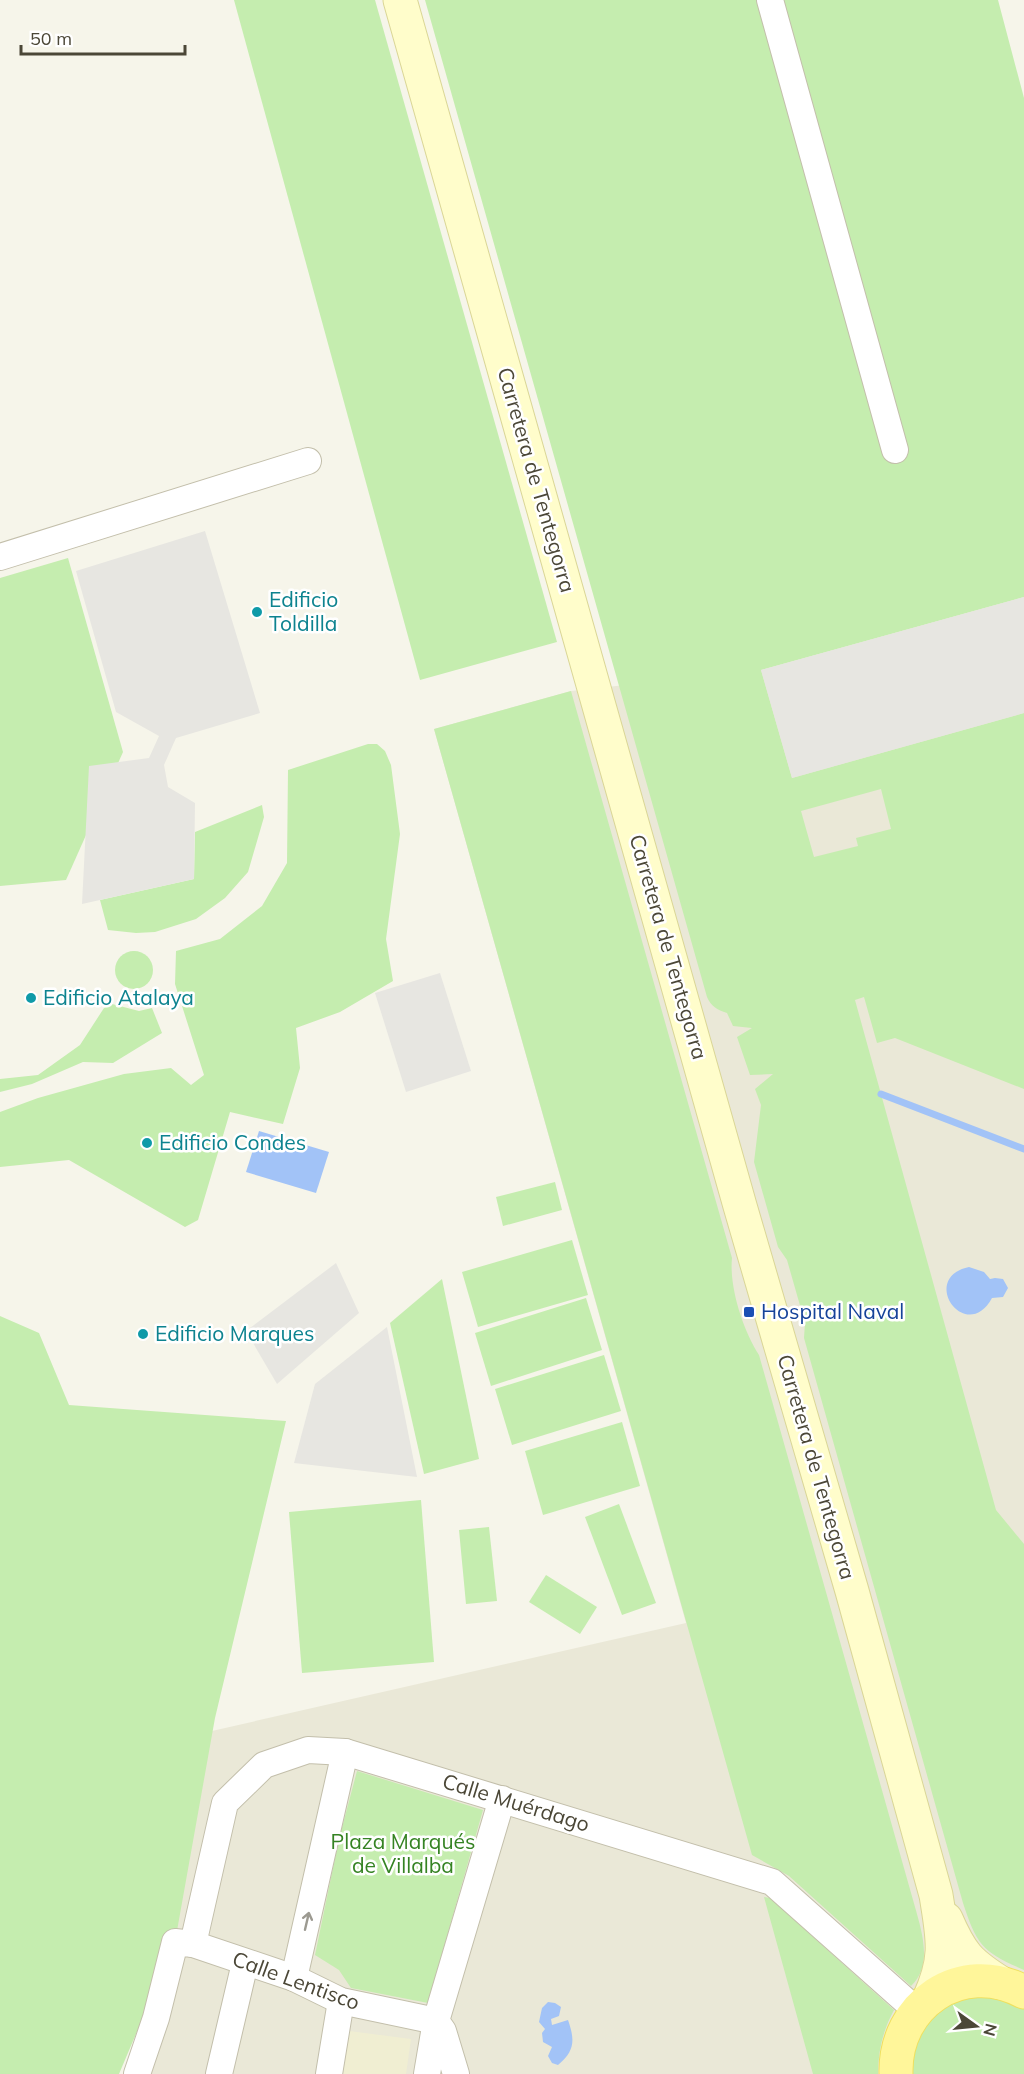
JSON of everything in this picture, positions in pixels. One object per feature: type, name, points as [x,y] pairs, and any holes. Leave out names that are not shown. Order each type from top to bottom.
[{"type":"main road","name":"Carretera de Tentegorra","points":[[400,0],[740,1206],[852,1591],[936,1895],[944,1943],[943,1958],[937,1981],[923,2005]]},
{"type":"main road","name":"Carretera de Tentegorra","points":[[936,1895],[961,1951],[976,1966],[1013,1988]]},
{"type":"main road","points":[[896,2074],[898,2046],[906,2027],[923,2005],[940,1992],[963,1983],[982,1981],[1013,1988]]},
{"type":"street","points":[[770,0],[895,450]]},
{"type":"street","points":[[0,557],[308,461]]},
{"type":"street","name":"Calle Muérdago","points":[[137,2074],[184,1943],[225,1803],[264,1765],[308,1750],[345,1752],[772,1882],[923,2005]]},
{"type":"street","points":[[294,1978],[345,1752]]},
{"type":"street","points":[[427,2074],[436,2021],[502,1799]]},
{"type":"street","name":"Calle Lentisco","points":[[184,1943],[294,1978],[341,2001],[436,2021]]},
{"type":"street","points":[[219,2074],[245,1963]]},
{"type":"street","points":[[329,2074],[341,2001]]},
{"type":"street","points":[[436,2021],[442,2031],[456,2074]]},
{"type":"shaded area","points":[[205,531],[260,713],[176,738],[164,765],[168,787],[195,803],[194,879],[82,904],[89,766],[149,758],[159,736],[116,712],[76,571]]},
{"type":"shaded area","points":[[1024,597],[1024,2074],[127,2074],[162,1963],[27,1773],[686,1623],[434,729],[571,691],[761,670]]},
{"type":"shaded area","points":[[1024,597],[1024,713],[792,778],[761,670]]},
{"type":"shaded area","points":[[440,973],[471,1071],[406,1092],[375,993]]},
{"type":"shaded area","points":[[336,1263],[359,1313],[277,1384],[246,1331]]},
{"type":"shaded area","points":[[387,1327],[417,1477],[294,1463],[315,1384]]},
{"type":"shaded area","points":[[349,2031],[411,2039],[406,2074],[343,2074]]},
{"type":"green space","points":[[234,0],[375,0],[557,642],[420,680]]},
{"type":"green space","points":[[425,0],[998,0],[1024,98],[1024,597],[761,670],[792,778],[1024,713],[1024,1089],[895,1038],[877,1043],[864,997],[855,1000],[996,1510],[1024,1544],[1024,1970],[999,1958],[983,1946],[973,1929],[963,1903],[804,1338],[805,1323],[787,1260],[778,1247],[754,1162],[761,1105],[755,1089],[773,1074],[750,1075],[737,1037],[752,1028],[733,1026],[727,1013],[710,1003]],"holes":[[[881,789],[891,829],[856,838],[858,846],[814,857],[801,811]]]},
{"type":"green space","points":[[68,558],[123,752],[66,880],[0,886],[0,578]]},
{"type":"green space","points":[[571,691],[732,1258],[733,1282],[738,1308],[759,1355],[918,1917],[923,1938],[924,1959],[918,1978],[911,1986],[789,1876],[752,1855],[434,729]]},
{"type":"green space","points":[[368,744],[377,744],[385,751],[391,765],[400,834],[386,939],[393,981],[340,1012],[296,1028],[300,1068],[283,1124],[230,1112],[198,1220],[185,1227],[69,1160],[0,1167],[0,1112],[38,1098],[124,1074],[171,1068],[191,1085],[204,1075],[175,984],[176,951],[220,939],[262,906],[287,863],[288,770]]},
{"type":"green space","points":[[262,805],[264,817],[248,872],[225,898],[196,919],[155,932],[136,933],[108,930],[100,900],[194,879],[195,832]]},
{"type":"green space","points":[[134,951],[148,956],[153,970],[148,984],[134,989],[120,984],[115,970],[120,956]]},
{"type":"green space","points":[[112,1004],[139,1011],[152,1008],[162,1033],[113,1063],[83,1062],[32,1084],[0,1092],[0,1079],[38,1075],[80,1045],[104,1008]]},
{"type":"green space","points":[[555,1182],[562,1210],[503,1226],[496,1197]]},
{"type":"green space","points":[[572,1240],[588,1295],[478,1327],[462,1272]]},
{"type":"green space","points":[[442,1279],[479,1459],[424,1474],[390,1323]]},
{"type":"green space","points":[[586,1298],[602,1350],[491,1386],[475,1333]]},
{"type":"green space","points":[[0,1316],[39,1333],[69,1405],[286,1421],[215,1718],[175,1942],[119,2074],[0,2074]]},
{"type":"green space","points":[[604,1355],[621,1411],[512,1445],[495,1389]]},
{"type":"green space","points":[[622,1422],[640,1486],[543,1515],[525,1451]]},
{"type":"green space","points":[[421,1500],[434,1662],[302,1673],[289,1512]]},
{"type":"green space","points":[[619,1504],[656,1603],[622,1615],[585,1517]]},
{"type":"green space","points":[[489,1527],[497,1601],[466,1604],[459,1530]]},
{"type":"green space","points":[[546,1575],[597,1607],[580,1634],[529,1602]]},
{"type":"green space","name":"Plaza Marqués de Villalba","points":[[357,1771],[483,1810],[428,2003],[351,1988],[339,1970],[315,1955],[339,1839]]},
{"type":"green space","points":[[764,1897],[770,1898],[894,2010],[882,2041],[878,2074],[813,2074]]},
{"type":"green space","points":[[1024,1992],[1024,2074],[896,2074],[929,1999]]},
{"type":"water","points":[[259,1131],[329,1152],[316,1193],[246,1172]]},
{"type":"water","points":[[969,1267],[984,1272],[990,1279],[1003,1279],[1008,1288],[1003,1297],[992,1298],[981,1311],[970,1315],[960,1312],[952,1304],[947,1294],[947,1283],[954,1273]]},
{"type":"water","points":[[548,2002],[561,2007],[559,2016],[551,2019],[552,2025],[568,2020],[572,2034],[572,2045],[568,2055],[558,2065],[552,2063],[548,2056],[552,2047],[543,2042],[542,2033],[545,2029],[539,2022],[542,2008]]},
{"type":"waterway","points":[[881,1094],[1024,1149]]},
{"type":"place","name":"Edificio Toldilla","points":[[257,612]]},
{"type":"place","name":"Edificio Atalaya","points":[[31,998]]},
{"type":"place","name":"Edificio Condes","points":[[147,1143]]},
{"type":"place","name":"Hospital Naval","points":[[749,1312]]},
{"type":"place","name":"Edificio Marques","points":[[143,1334]]}]
